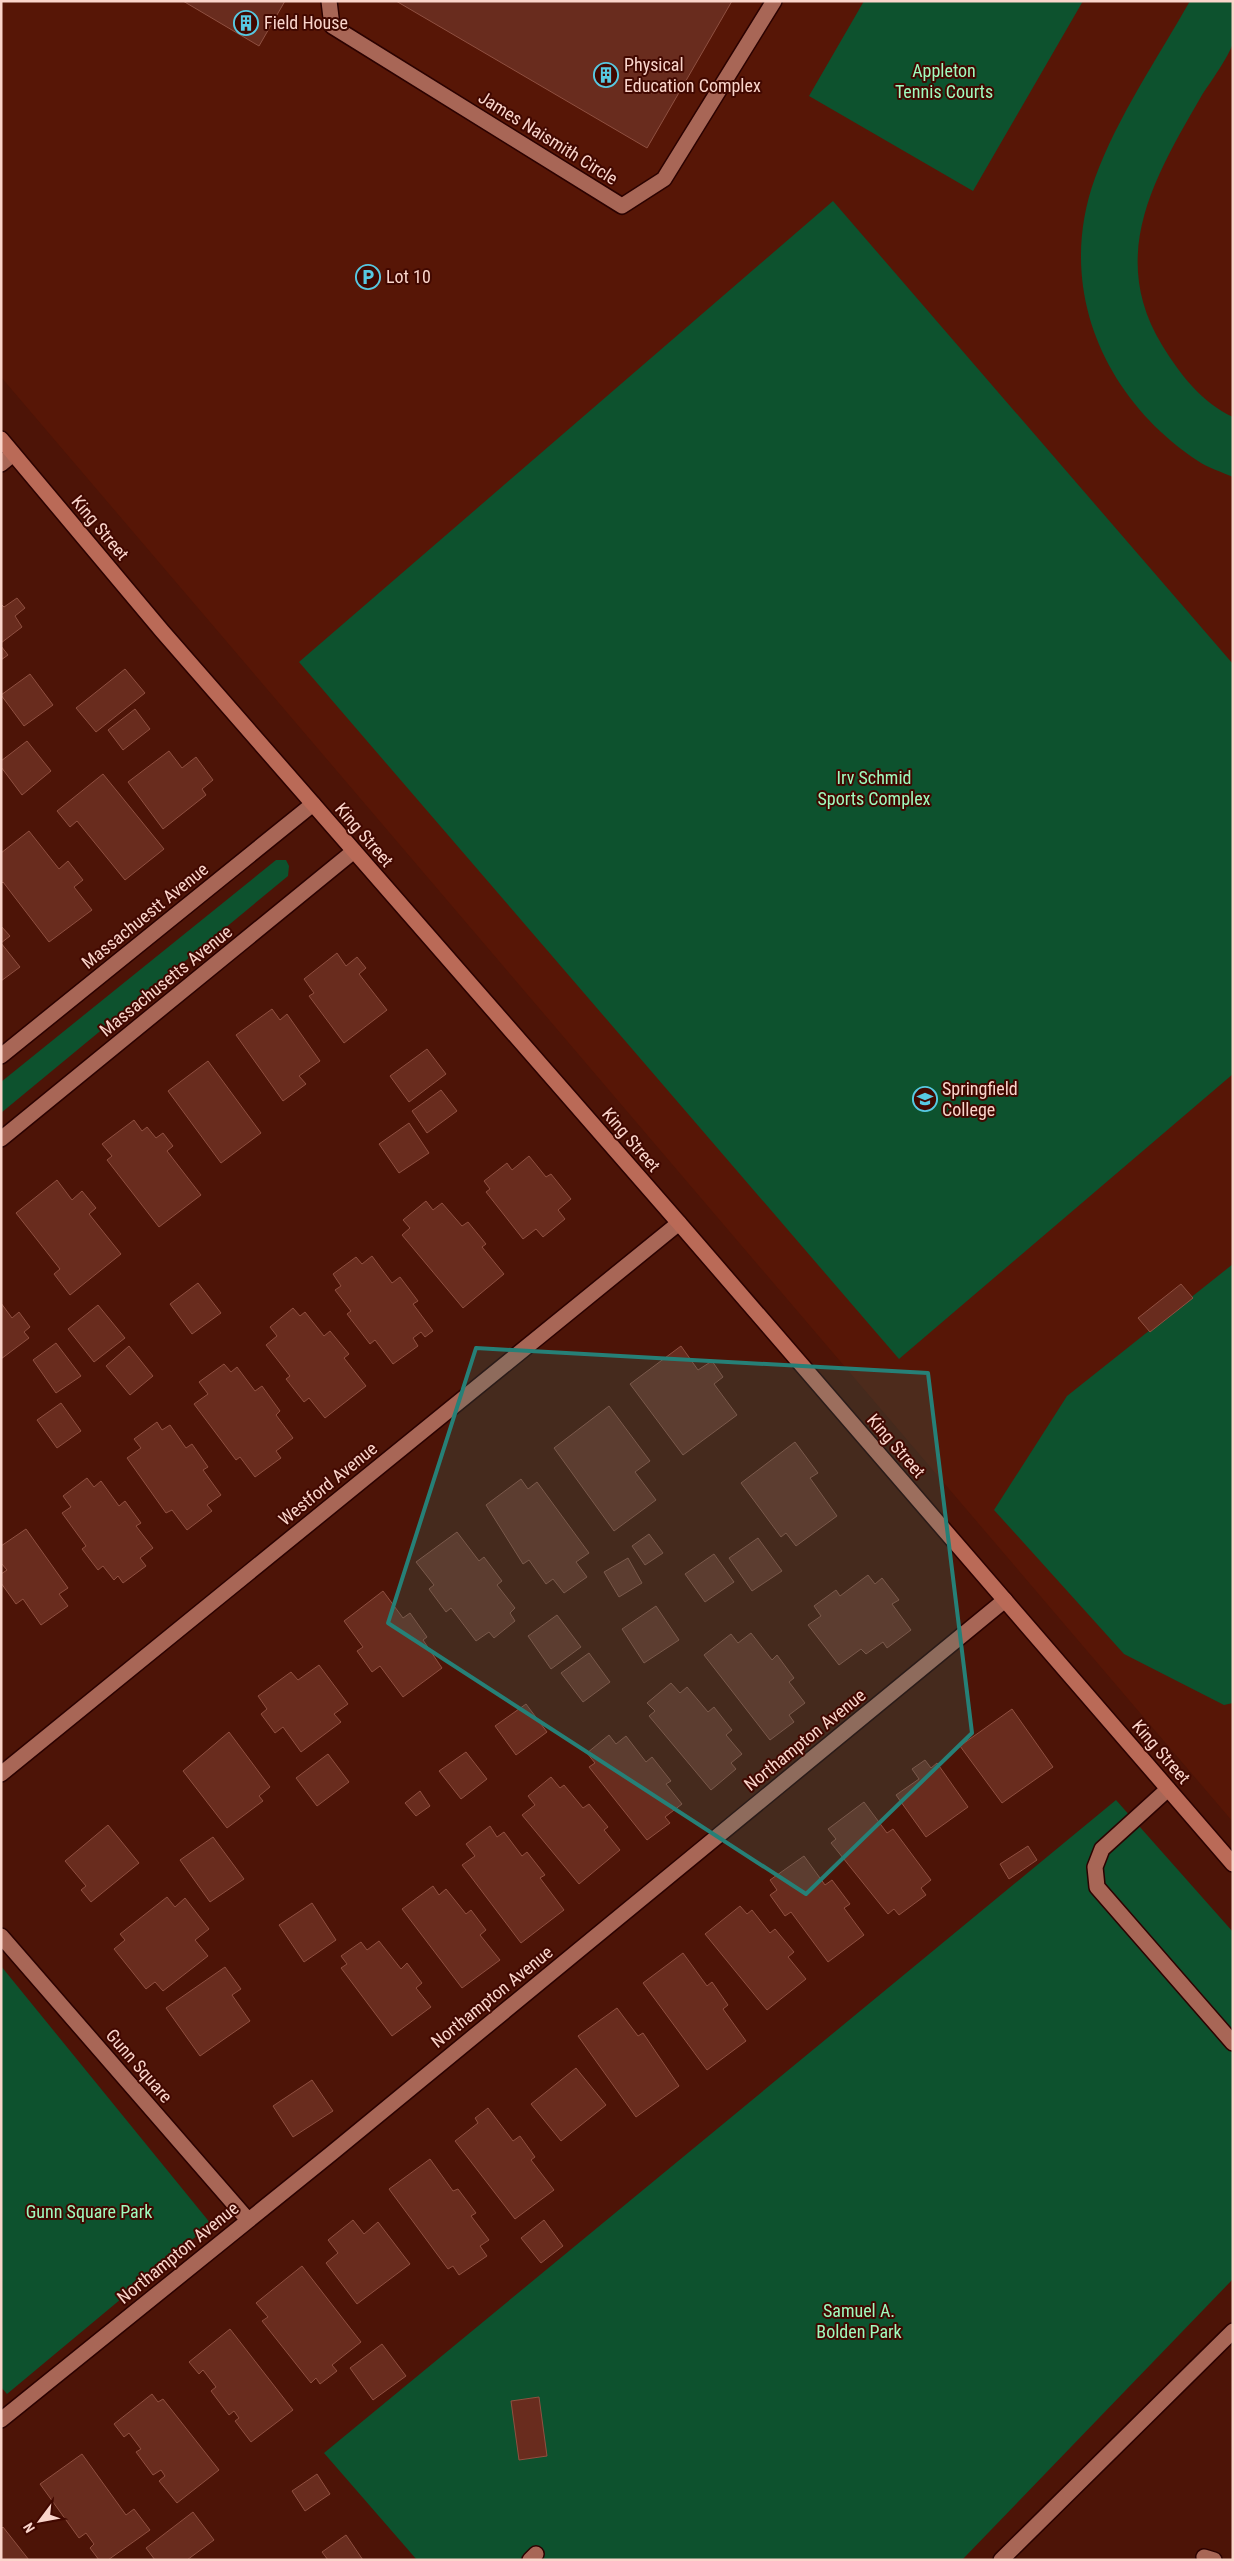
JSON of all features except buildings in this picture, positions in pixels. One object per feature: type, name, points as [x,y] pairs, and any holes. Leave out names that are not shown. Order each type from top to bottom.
[{"type":"street","name":"James Naismith Circle","points":[[329,1],[332,26],[622,206],[664,179],[774,1]]},
{"type":"street","name":"King Street","points":[[1,439],[162,631],[679,1223],[1233,1864]]},
{"type":"street","points":[[1,464],[13,454]]},
{"type":"street","name":"Massachuestt Avenue","points":[[1,1056],[313,804]]},
{"type":"street","name":"Massachusetts Avenue","points":[[1,1139],[354,852]]},
{"type":"street","name":"Westford Avenue","points":[[1,1774],[679,1223]]},
{"type":"street","name":"Northampton Avenue","points":[[1,2420],[1005,1600]]},
{"type":"street","points":[[1168,1789],[1102,1850],[1095,1867],[1097,1887],[1233,2043]]},
{"type":"street","name":"Gunn Square","points":[[1,1936],[248,2220]]},
{"type":"street","points":[[1001,2560],[1233,2331]]},
{"type":"highlighted area","points":[[476,1348],[928,1373],[972,1733],[806,1894],[388,1623]]},
{"type":"shaded area","name":"Springfield College","points":[[1,1],[1233,1],[1233,1822],[1,377]]},
{"type":"green space","name":"Appleton Tennis Courts","points":[[864,1],[1083,1],[973,191],[809,96]]},
{"type":"green space","points":[[1190,1],[1233,1],[1233,43],[1224,62],[1185,125],[1155,185],[1144,216],[1138,247],[1139,279],[1146,311],[1169,356],[1201,395],[1211,404],[1233,417],[1233,477],[1198,461],[1165,436],[1137,406],[1114,373],[1096,338],[1085,300],[1081,260],[1084,219],[1095,178],[1104,155],[1126,110]]},
{"type":"green space","name":"Irv Schmid Sports Complex","points":[[833,201],[1233,664],[1233,1074],[899,1359],[299,662]]},
{"type":"green space","points":[[276,860],[286,860],[289,866],[288,876],[1,1113],[1,1082]]},
{"type":"green space","points":[[1233,1264],[1233,1703],[1224,1705],[1124,1654],[994,1510],[1067,1396]]},
{"type":"green space","name":"Samuel A. Bolden Park","points":[[1116,1800],[1233,1932],[1233,2279],[962,2560],[417,2560],[324,2453]]},
{"type":"green space","name":"Gunn Square Park","points":[[1,1966],[211,2224],[7,2394],[1,2387]]},
{"type":"place","name":"Field House","points":[[246,23]]},
{"type":"place","name":"Physical Education Complex","points":[[606,75]]},
{"type":"place","name":"Lot 10","points":[[368,277]]},
{"type":"place","name":"Springfield College","points":[[925,1099]]}]
